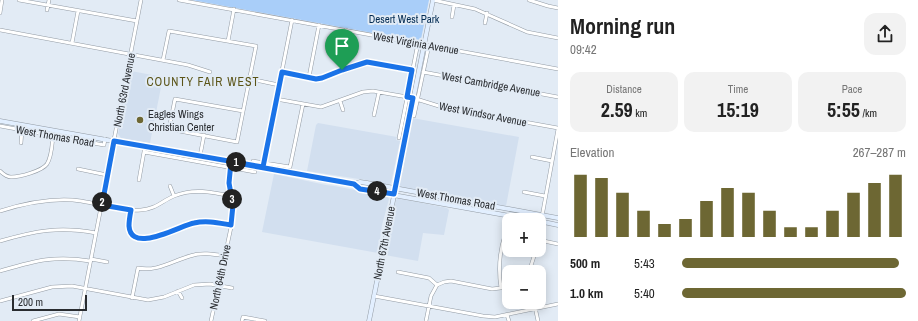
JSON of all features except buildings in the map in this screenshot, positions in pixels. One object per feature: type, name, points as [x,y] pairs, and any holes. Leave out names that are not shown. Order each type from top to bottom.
[{"type":"main road","name":"North 67th Avenue","points":[[369,321],[395,188],[415,99],[433,0]]},
{"type":"main road","name":"West Thomas Road","points":[[0,121],[231,162],[264,165],[354,184],[360,189],[502,214]]},
{"type":"main road","name":"West Thomas Road","points":[[354,184],[360,182],[531,213]]},
{"type":"main road","name":"West Thomas Road","points":[[546,216],[558,218]]},
{"type":"main road","points":[[546,222],[558,225]]},
{"type":"street","points":[[0,13],[2,0]]},
{"type":"street","points":[[19,0],[137,22]]},
{"type":"street","points":[[47,10],[49,0]]},
{"type":"street","name":"North 63rd Avenue","points":[[80,319],[142,0]]},
{"type":"street","name":"West Virginia Avenue","points":[[179,0],[558,69]]},
{"type":"street","points":[[433,0],[475,9],[488,13],[527,32],[558,38]]},
{"type":"street","points":[[529,0],[558,8]]},
{"type":"street","points":[[452,17],[454,5]]},
{"type":"street","points":[[228,41],[234,9]]},
{"type":"street","points":[[72,43],[78,11]]},
{"type":"street","points":[[485,23],[488,13]]},
{"type":"street","points":[[106,20],[107,16]]},
{"type":"street","points":[[264,165],[292,20]]},
{"type":"street","points":[[309,77],[319,25]]},
{"type":"street","points":[[0,30],[26,33],[163,60],[200,68],[210,72]]},
{"type":"street","points":[[342,70],[340,57],[346,30]]},
{"type":"street","points":[[163,60],[169,31],[256,46],[237,142],[169,129],[175,99],[243,111]]},
{"type":"street","points":[[399,138],[418,43]]},
{"type":"street","name":"North 67th Avenue","points":[[414,116],[415,99],[429,45]]},
{"type":"street","points":[[282,72],[322,78],[367,62],[412,70]]},
{"type":"street","name":"West Cambridge Avenue","points":[[423,72],[558,97]]},
{"type":"street","points":[[250,79],[279,85]]},
{"type":"street","name":"West Windsor Avenue","points":[[276,99],[321,107],[363,92],[370,91],[407,97],[442,108],[558,129]]},
{"type":"street","points":[[374,115],[379,92]]},
{"type":"street","points":[[340,101],[343,110]]},
{"type":"street","name":"West Thomas Road","points":[[253,161],[264,165],[290,166],[304,104]]},
{"type":"street","name":"West Thomas Road","points":[[0,126],[104,145],[105,139]]},
{"type":"street","points":[[542,213],[558,129]]},
{"type":"street","points":[[21,143],[22,130]]},
{"type":"street","points":[[200,156],[204,135]]},
{"type":"street","points":[[0,171],[3,177],[34,172],[45,168],[49,159],[53,136]]},
{"type":"street","points":[[139,180],[145,146]]},
{"type":"street","points":[[144,152],[255,172]]},
{"type":"street","points":[[532,157],[552,161]]},
{"type":"street","name":"North 64th Drive","points":[[211,321],[233,214],[229,183],[231,162]]},
{"type":"street","points":[[78,169],[107,175]]},
{"type":"street","points":[[170,186],[174,196]]},
{"type":"street","points":[[0,211],[47,200],[80,201],[131,210],[140,210],[154,207],[174,196],[190,192],[201,191],[231,196]]},
{"type":"street","points":[[524,192],[545,196]]},
{"type":"street","points":[[131,210],[129,227],[131,232],[136,237],[145,239],[158,236],[187,224],[198,222],[215,222],[231,225]]},
{"type":"street","points":[[0,241],[47,230],[65,229],[96,233]]},
{"type":"street","points":[[127,235],[131,232]]},
{"type":"street","points":[[546,241],[558,244]]},
{"type":"street","points":[[426,321],[432,292],[436,285],[450,281],[492,290],[501,288],[498,270],[502,250]]},
{"type":"street","points":[[132,298],[138,268],[148,270],[155,269],[189,256],[200,254],[225,256]]},
{"type":"street","points":[[0,271],[41,260],[57,258],[107,262]]},
{"type":"street","points":[[398,272],[429,278],[436,285]]},
{"type":"street","points":[[0,301],[52,286],[72,286],[143,300],[156,299],[199,284],[219,285],[232,288]]},
{"type":"street","points":[[178,291],[182,298]]},
{"type":"street","points":[[374,296],[495,317],[535,309],[538,321]]},
{"type":"street","points":[[546,307],[558,304]]},
{"type":"street","points":[[33,321],[49,316],[65,314],[80,319]]},
{"type":"street","points":[[507,315],[509,321]]},
{"type":"street","points":[[48,321],[49,316]]},
{"type":"street","points":[[243,319],[265,321]]},
{"type":"shaded area","points":[[131,71],[163,77],[150,143],[121,138],[118,134]]},
{"type":"shaded area","points":[[412,118],[519,137],[506,206],[401,187],[399,183],[403,170]]},
{"type":"shaded area","points":[[318,123],[397,137],[396,140],[400,141],[391,183],[388,185],[372,181],[307,171],[316,125]]},
{"type":"shaded area","points":[[274,174],[387,196],[389,199],[382,225],[378,253],[262,232]]},
{"type":"shaded area","points":[[398,198],[447,208],[449,210],[444,235],[423,233],[418,261],[385,255],[396,200]]},
{"type":"green space","name":"Desert West Park","points":[[192,0],[429,0],[421,39],[417,41]]},
{"type":"place","name":"Eagles Wings Christian Center","points":[[140,120]]},
{"type":"district","name":"COUNTY FAIR WEST","points":[[203,82]]},
{"type":"route","points":[[370,62],[412,70],[407,97],[413,98],[394,194],[360,189],[354,184],[231,162],[229,183],[233,205],[233,218],[231,225],[215,222],[198,222],[187,224],[165,234],[145,239],[136,237],[131,232],[129,222],[131,210],[102,205],[114,141],[263,167],[282,72],[316,79],[342,70],[362,63],[370,62]]}]
